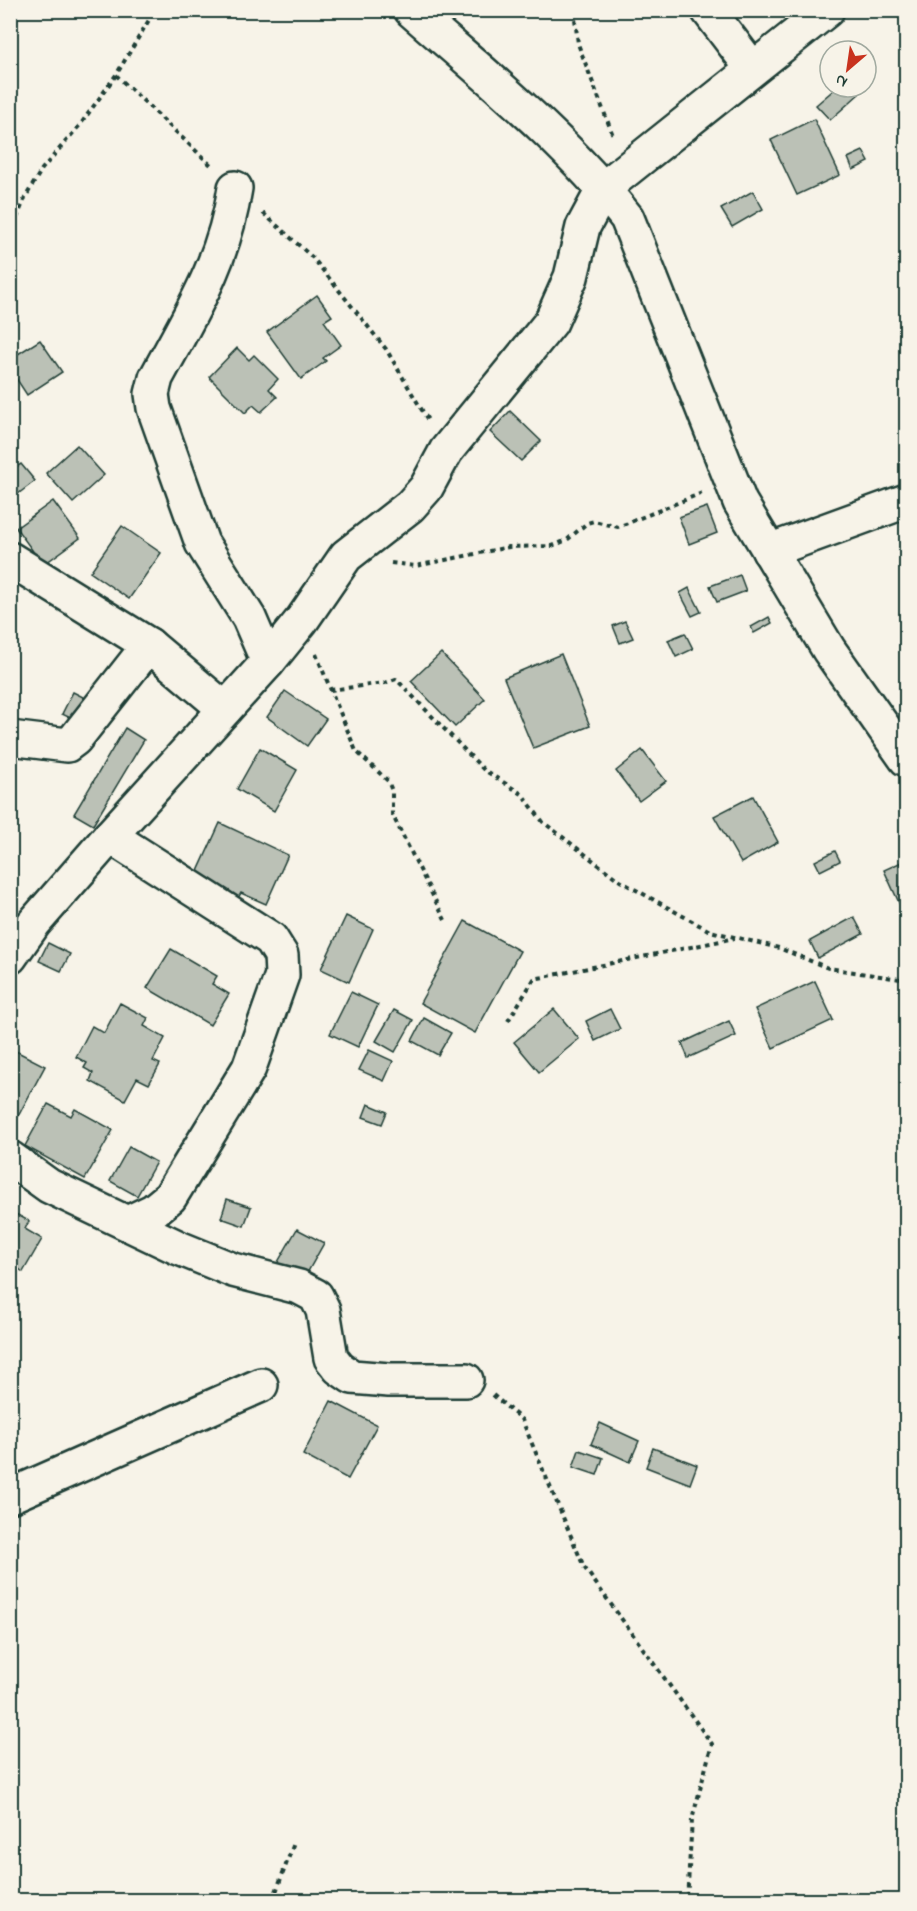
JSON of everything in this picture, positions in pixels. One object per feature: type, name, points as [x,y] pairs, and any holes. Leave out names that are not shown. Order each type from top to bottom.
[{"type":"street","points":[[411,10],[515,101],[615,179],[627,218],[740,502],[828,650],[906,759]]},
{"type":"street","points":[[708,10],[752,68]]},
{"type":"street","points":[[10,957],[34,923],[110,836],[268,662],[302,620],[345,556],[410,506],[426,488],[446,451],[551,322],[571,276],[583,227],[615,179],[827,10]]},
{"type":"street","points":[[235,188],[230,219],[212,274],[156,378],[152,394],[153,408],[202,543],[249,618],[268,662]]},
{"type":"street","points":[[769,551],[906,501]]},
{"type":"street","points":[[10,559],[149,645],[225,709]]},
{"type":"street","points":[[10,738],[67,745],[75,739],[149,645]]},
{"type":"street","points":[[110,836],[271,939],[281,955],[282,975],[249,1068],[170,1197],[153,1211],[128,1223]]},
{"type":"street","points":[[10,1158],[49,1186],[128,1223],[233,1270],[300,1287],[316,1296],[323,1310],[331,1358],[339,1368],[352,1377],[389,1380],[466,1380]]},
{"type":"street","points":[[10,1496],[261,1384]]},
{"type":"path","points":[[10,235],[25,198],[42,169],[80,125],[116,75],[155,10]]},
{"type":"path","points":[[574,10],[578,44],[615,179]]},
{"type":"path","points":[[116,75],[235,188],[313,258],[386,349],[446,451]]},
{"type":"path","points":[[345,556],[416,566],[509,547],[552,546],[567,540],[587,523],[594,521],[618,526],[732,482]]},
{"type":"path","points":[[302,620],[356,751],[388,781],[392,791],[392,814],[446,920]]},
{"type":"path","points":[[330,690],[385,683],[396,678],[484,770],[522,794],[543,822],[620,881],[710,931],[778,948],[828,968],[906,980]]},
{"type":"path","points":[[508,1022],[534,979],[739,938]]},
{"type":"path","points":[[466,1380],[500,1398],[522,1420],[584,1567],[712,1744],[692,1820],[687,1900]]},
{"type":"path","points":[[273,1900],[294,1843]]},
{"type":"building","points":[[823,99],[853,99],[830,120],[816,105]]},
{"type":"building","points":[[814,119],[840,175],[797,195],[771,140]]},
{"type":"building","points":[[863,151],[869,162],[853,170],[848,158]]},
{"type":"building","points":[[753,191],[763,209],[732,227],[721,209]]},
{"type":"building","points":[[317,295],[332,316],[324,321],[341,345],[323,358],[326,361],[301,379],[267,332]]},
{"type":"building","points":[[40,340],[62,372],[27,395],[10,369],[10,359]]},
{"type":"building","points":[[237,348],[249,360],[254,355],[278,379],[269,389],[277,397],[261,412],[253,405],[245,413],[209,377]]},
{"type":"building","points":[[510,411],[541,441],[521,461],[490,432]]},
{"type":"building","points":[[77,445],[104,475],[73,503],[46,473]]},
{"type":"building","points":[[21,464],[35,481],[14,497],[10,492],[10,471]]},
{"type":"building","points":[[53,501],[80,538],[43,565],[16,528]]},
{"type":"building","points":[[707,507],[717,533],[689,544],[679,517]]},
{"type":"building","points":[[122,526],[161,553],[129,599],[90,572]]},
{"type":"building","points":[[740,575],[746,591],[717,602],[710,586]]},
{"type":"building","points":[[689,588],[701,612],[692,616],[680,593]]},
{"type":"building","points":[[769,617],[772,623],[754,633],[751,627]]},
{"type":"building","points":[[625,621],[633,638],[620,643],[613,626]]},
{"type":"building","points":[[685,633],[693,649],[676,657],[668,640]]},
{"type":"building","points":[[441,653],[485,699],[455,727],[411,681]]},
{"type":"building","points":[[561,654],[590,726],[533,748],[504,678]]},
{"type":"building","points":[[285,691],[326,719],[307,746],[267,717]]},
{"type":"building","points":[[73,692],[93,702],[83,724],[62,714]]},
{"type":"building","points":[[125,728],[144,740],[93,825],[74,814]]},
{"type":"building","points":[[260,748],[297,770],[274,811],[237,789]]},
{"type":"building","points":[[642,750],[666,781],[639,801],[616,771]]},
{"type":"building","points":[[753,796],[778,842],[741,863],[714,816]]},
{"type":"building","points":[[220,823],[288,855],[266,904],[241,893],[237,900],[194,880]]},
{"type":"building","points":[[835,851],[840,861],[820,871],[815,861]]},
{"type":"building","points":[[906,860],[906,905],[901,907],[884,870]]},
{"type":"building","points":[[346,916],[373,929],[349,982],[321,969]]},
{"type":"building","points":[[854,917],[863,934],[818,958],[810,941]]},
{"type":"building","points":[[465,921],[520,951],[475,1033],[420,1003]]},
{"type":"building","points":[[48,943],[70,954],[61,971],[39,961]]},
{"type":"building","points":[[171,949],[217,976],[212,984],[229,994],[210,1025],[147,988]]},
{"type":"building","points":[[815,981],[833,1020],[773,1048],[755,1009]]},
{"type":"building","points":[[351,992],[378,1005],[358,1047],[330,1034]]},
{"type":"building","points":[[120,1003],[148,1018],[144,1026],[165,1038],[153,1061],[160,1064],[149,1084],[137,1078],[125,1100],[90,1081],[93,1073],[84,1068],[87,1063],[76,1057],[92,1026],[104,1033]]},
{"type":"building","points":[[554,1009],[579,1039],[539,1072],[514,1042]]},
{"type":"building","points":[[610,1009],[620,1029],[595,1041],[586,1021]]},
{"type":"building","points":[[394,1010],[413,1020],[395,1052],[376,1041]]},
{"type":"building","points":[[424,1018],[451,1033],[438,1055],[412,1041]]},
{"type":"building","points":[[729,1021],[736,1036],[688,1058],[682,1043]]},
{"type":"building","points":[[10,1048],[45,1066],[15,1122],[10,1120]]},
{"type":"building","points":[[369,1050],[393,1061],[384,1081],[359,1070]]},
{"type":"building","points":[[48,1104],[71,1116],[75,1109],[113,1130],[85,1179],[25,1146]]},
{"type":"building","points":[[368,1104],[387,1112],[382,1124],[363,1117]]},
{"type":"building","points":[[129,1147],[156,1162],[137,1196],[110,1181]]},
{"type":"building","points":[[227,1199],[251,1207],[244,1226],[221,1218]]},
{"type":"building","points":[[10,1211],[29,1221],[25,1229],[42,1239],[23,1272],[19,1269],[10,1284]]},
{"type":"building","points":[[297,1229],[324,1243],[301,1284],[274,1269]]},
{"type":"building","points":[[331,1401],[377,1425],[348,1479],[303,1455]]},
{"type":"building","points":[[600,1423],[639,1441],[630,1462],[591,1444]]},
{"type":"building","points":[[653,1448],[697,1465],[690,1484],[646,1467]]},
{"type":"building","points":[[579,1450],[603,1458],[597,1475],[573,1467]]}]
